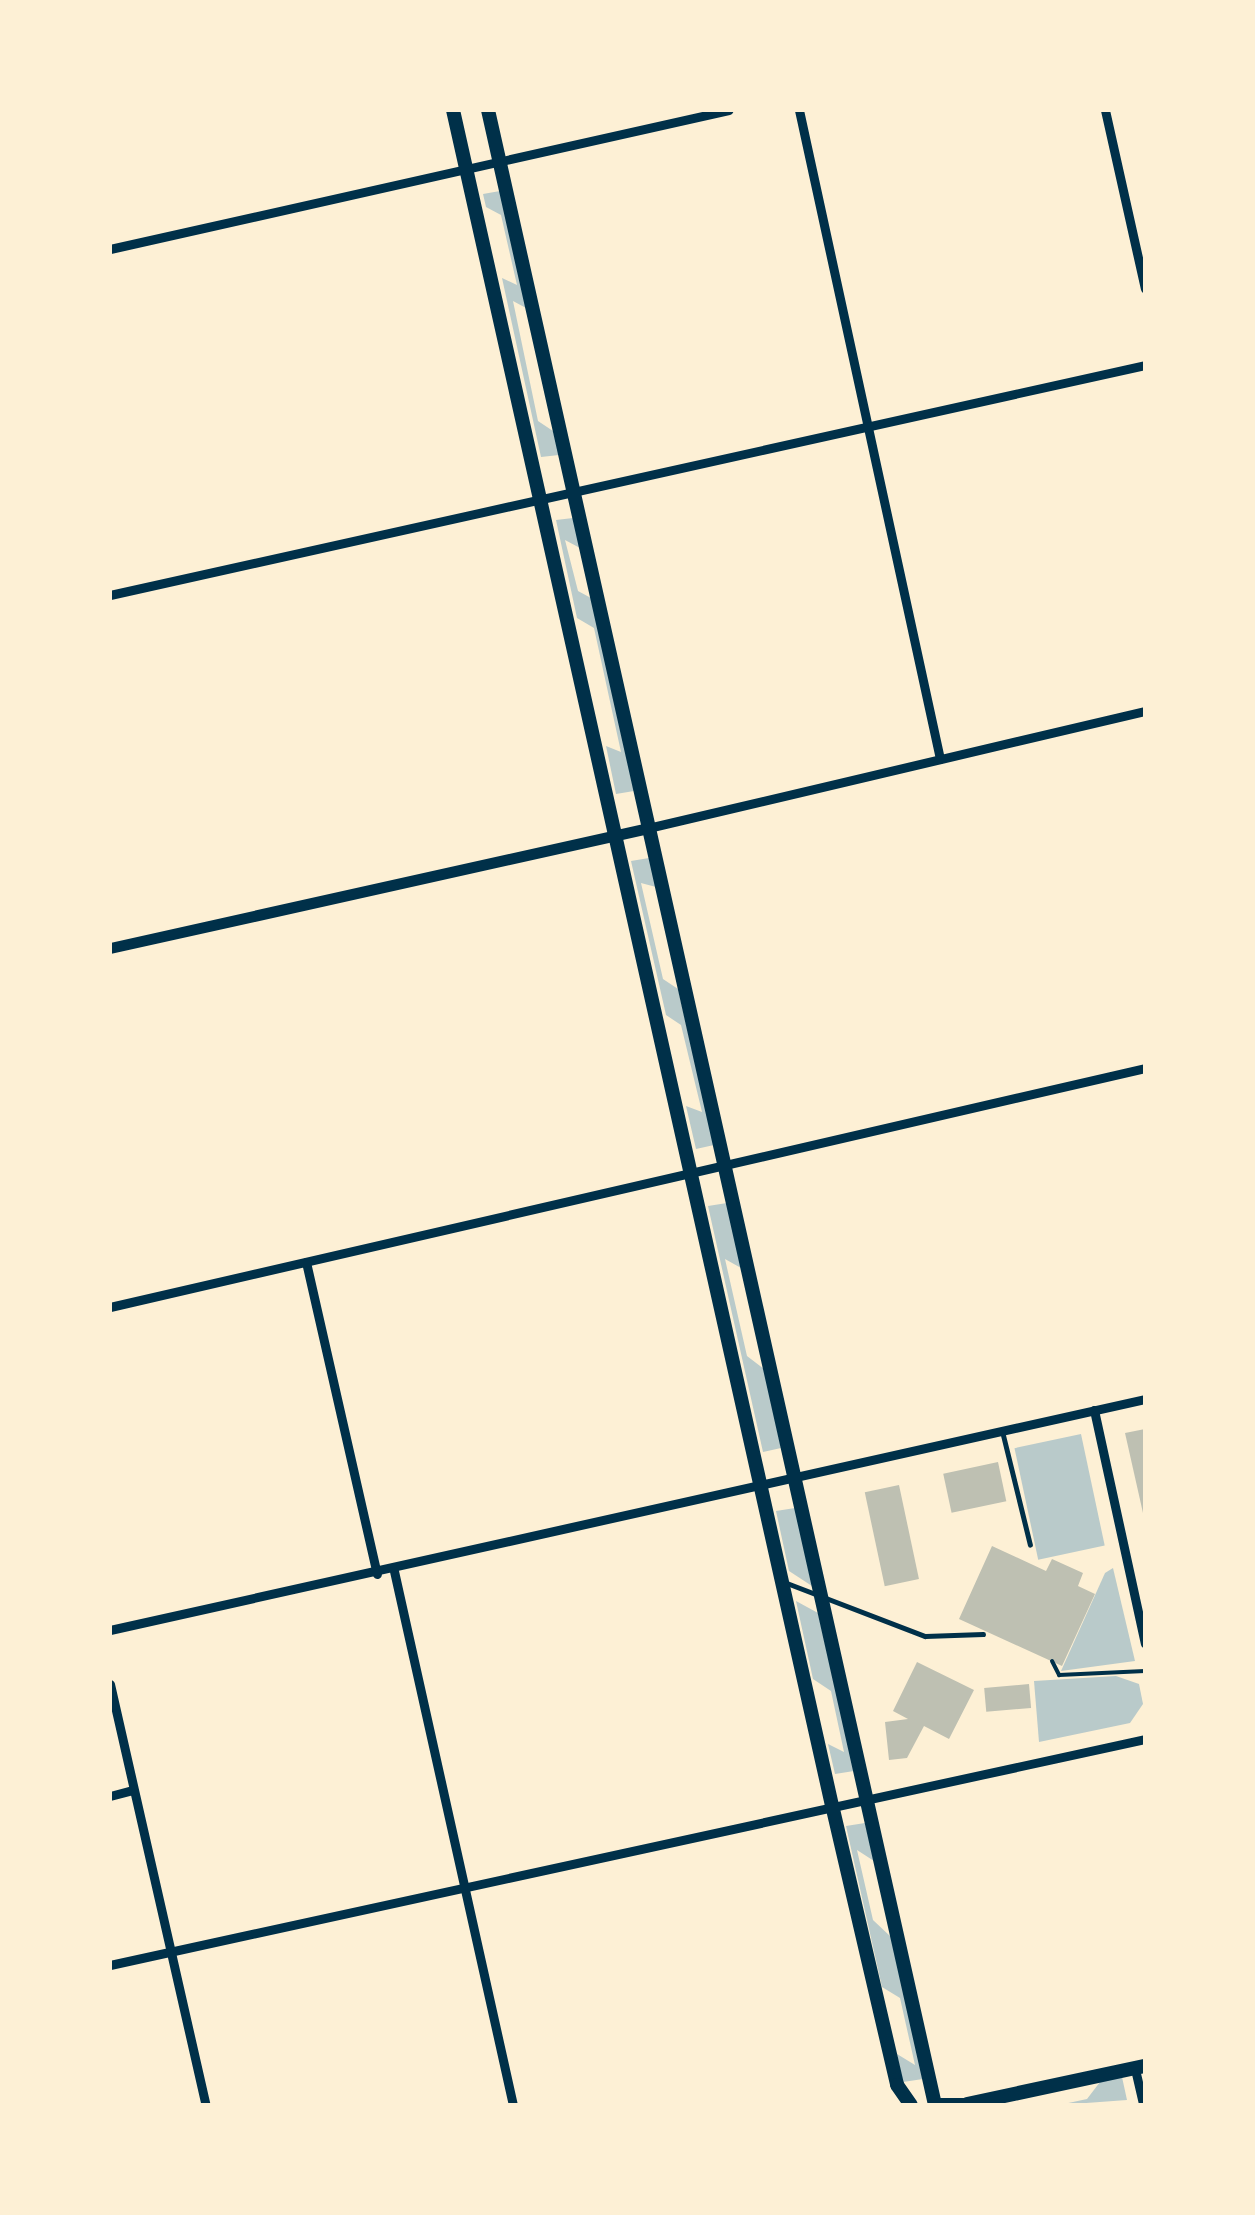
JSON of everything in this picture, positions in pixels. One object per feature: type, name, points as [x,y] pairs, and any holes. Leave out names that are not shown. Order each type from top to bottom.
[{"type":"main road","points":[[454,110],[536,499],[832,1805],[897,2085],[911,2105]]},
{"type":"main road","points":[[488,110],[648,828],[827,1601],[937,2105],[969,2104],[1140,2067]]},
{"type":"street","points":[[110,249],[498,158],[728,110]]},
{"type":"street","points":[[799,110],[940,759]]},
{"type":"street","points":[[1106,110],[1145,288]]},
{"type":"street","points":[[110,595],[1145,366]]},
{"type":"street","points":[[110,948],[648,828],[1145,711]]},
{"type":"street","points":[[110,1307],[1145,1068]]},
{"type":"street","points":[[306,1262],[377,1574]]},
{"type":"street","points":[[110,1630],[394,1571],[760,1484],[1145,1399]]},
{"type":"street","points":[[1094,1410],[1145,1644]]},
{"type":"street","points":[[394,1571],[512,2105]]},
{"type":"street","points":[[110,1684],[206,2105]]},
{"type":"street","points":[[110,1965],[868,1794],[1145,1739]]},
{"type":"street","points":[[110,1796],[133,1790]]},
{"type":"street","points":[[1140,2067],[1143,2105]]},
{"type":"lane","points":[[1002,1431],[1030,1545]]},
{"type":"lane","points":[[782,1581],[925,1636],[983,1634]]},
{"type":"path","points":[[1052,1661],[1060,1675],[1145,1671]]},
{"type":"shaded area","points":[[500,191],[526,308],[513,301],[538,421],[553,431],[559,455],[541,457],[502,278],[517,285],[501,215],[486,207],[483,194]]},
{"type":"shaded area","points":[[573,518],[580,548],[565,540],[578,591],[591,598],[634,791],[616,794],[606,746],[621,752],[594,628],[577,618],[556,520]]},
{"type":"shaded area","points":[[649,858],[656,887],[641,883],[663,979],[678,989],[714,1145],[696,1149],[686,1106],[702,1112],[681,1025],[666,1015],[631,861]]},
{"type":"shaded area","points":[[727,1203],[741,1268],[725,1259],[747,1356],[764,1369],[781,1448],[763,1452],[708,1206]]},
{"type":"shaded area","points":[[1081,1434],[1105,1546],[1038,1560],[1014,1448]]},
{"type":"shaded area","points":[[795,1508],[812,1586],[789,1571],[776,1511]]},
{"type":"shaded area","points":[[1113,1568],[1135,1661],[1061,1671],[1105,1573]]},
{"type":"shaded area","points":[[796,1601],[818,1613],[854,1771],[835,1774],[828,1744],[844,1752],[831,1691],[813,1679]]},
{"type":"shaded area","points":[[1116,1676],[1139,1684],[1143,1704],[1130,1723],[1039,1742],[1034,1681]]},
{"type":"shaded area","points":[[865,1823],[874,1861],[857,1850],[873,1920],[891,1937],[923,2079],[903,2082],[897,2054],[915,2065],[900,1998],[882,1987],[846,1826]]},
{"type":"shaded area","points":[[1122,2077],[1127,2100],[1059,2105],[1087,2099],[1100,2082]]},
{"type":"building","points":[[1145,1429],[1145,1512],[1143,1513],[1125,1433]]},
{"type":"building","points":[[998,1462],[1006,1501],[952,1513],[943,1474]]},
{"type":"building","points":[[899,1485],[919,1579],[885,1586],[865,1492]]},
{"type":"building","points":[[992,1546],[1046,1571],[1052,1559],[1083,1573],[1078,1586],[1095,1594],[1062,1666],[959,1619]]},
{"type":"building","points":[[917,1662],[974,1690],[949,1739],[924,1726],[907,1758],[889,1760],[885,1722],[908,1719],[893,1711]]},
{"type":"building","points":[[1029,1684],[1031,1708],[986,1712],[984,1688]]}]
